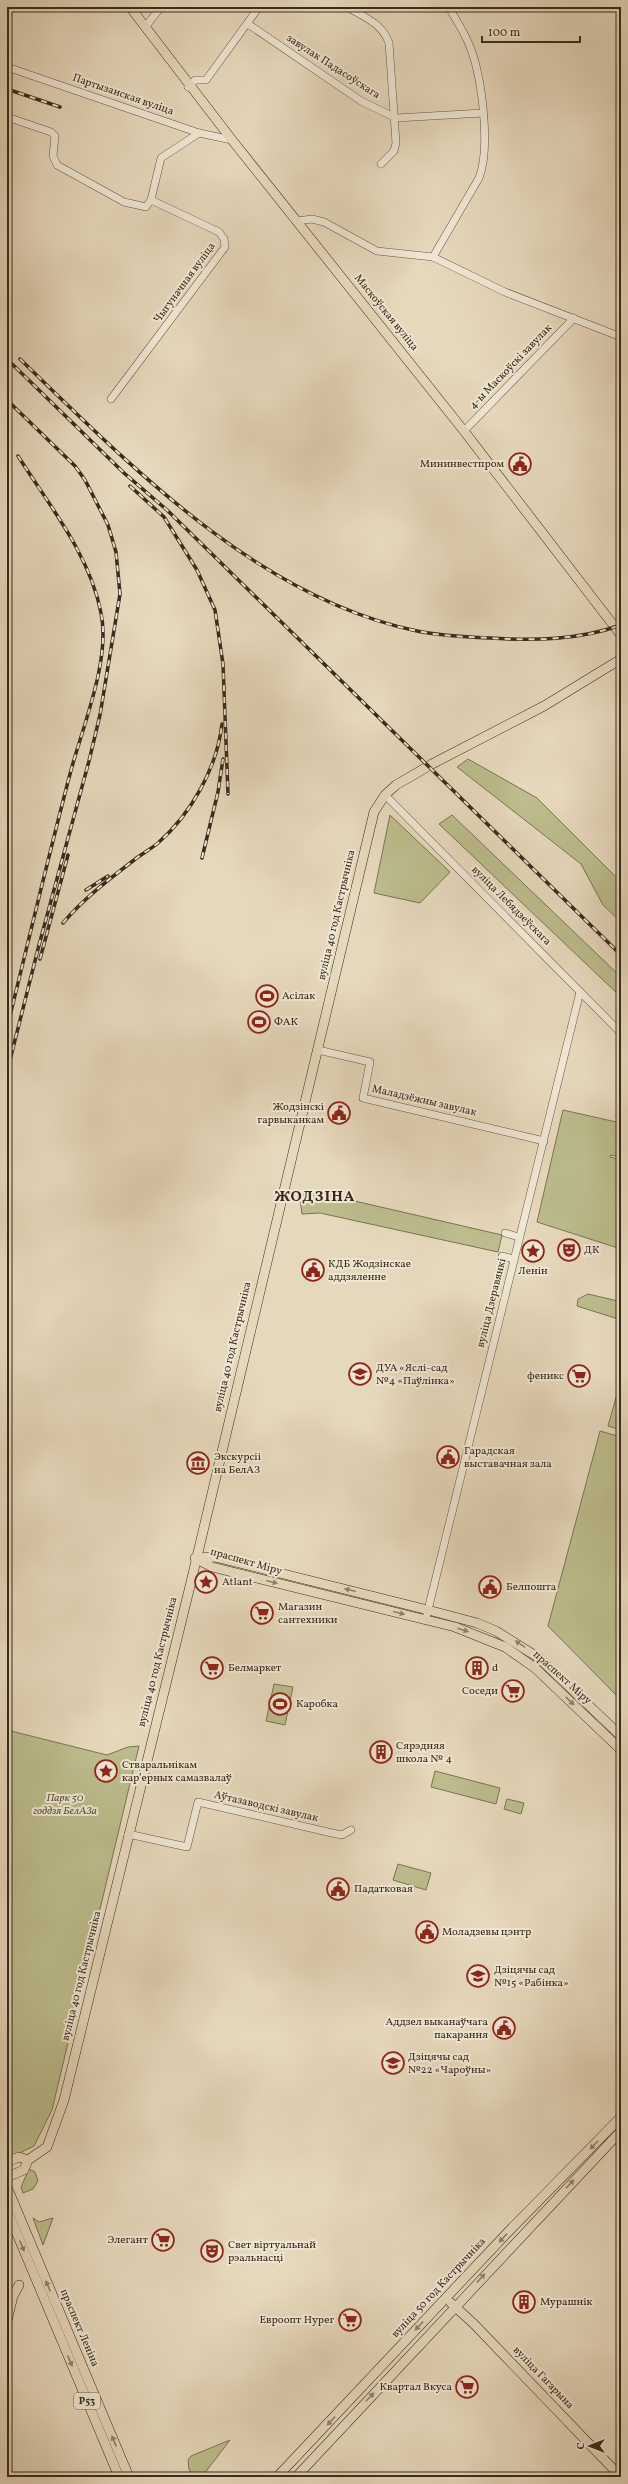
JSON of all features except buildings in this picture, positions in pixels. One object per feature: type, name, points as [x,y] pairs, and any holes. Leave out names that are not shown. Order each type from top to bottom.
[{"type":"main road","name":"Маскоўская вуліца","points":[[130,7],[232,140],[464,431],[621,635]]},
{"type":"main road","name":"вуліца 40 год Кастрычніка","points":[[7,2177],[24,2170],[28,2160],[43,2152],[47,2147],[64,2100],[318,1050],[374,812],[385,795],[396,785],[432,764],[544,706],[621,659]]},
{"type":"main road","name":"праспект Міру","points":[[195,1558],[215,1557],[477,1622],[508,1636],[539,1658],[621,1736]]},
{"type":"main road","name":"праспект Міру","points":[[195,1558],[212,1567],[474,1633],[518,1655],[536,1668],[621,1750]]},
{"type":"main road","points":[[250,1576],[253,1566]]},
{"type":"main road","name":"вуліца 50 год Кастрычніка","points":[[277,2477],[446,2298],[621,2117]]},
{"type":"main road","points":[[296,2477],[454,2307],[621,2132]]},
{"type":"main road","name":"вуліца 40 год Кастрычніка","points":[[7,2162],[19,2157],[28,2160]]},
{"type":"main road","name":"праспект Леніна","points":[[7,2187],[129,2477]]},
{"type":"main road","name":"праспект Леніна","points":[[7,2210],[119,2477]]},
{"type":"main road","points":[[7,2321],[13,2296],[20,2285]]},
{"type":"main road","name":"вуліца Гагарына","points":[[446,2298],[474,2324],[621,2477]]},
{"type":"street","points":[[146,26],[161,7]]},
{"type":"street","points":[[189,85],[195,80],[206,80],[259,7]]},
{"type":"street","points":[[347,7],[378,25],[385,32],[389,43],[396,118],[396,142],[394,151],[382,164]]},
{"type":"street","points":[[433,257],[484,166],[486,140],[478,78],[469,43],[449,7]]},
{"type":"street","name":"завулак Падасоўскага","points":[[248,24],[361,100],[396,118]]},
{"type":"street","name":"Партызанская вуліца","points":[[7,67],[199,133],[232,140]]},
{"type":"street","points":[[396,118],[483,113]]},
{"type":"street","points":[[7,117],[51,132],[55,136],[53,156],[57,165],[124,202],[146,207],[151,200],[161,158],[199,133]]},
{"type":"street","name":"Чыгуначная вуліца","points":[[111,399],[225,247],[224,239],[219,232],[151,200]]},
{"type":"street","points":[[297,221],[312,220],[324,222],[377,251],[433,257],[505,292],[621,337]]},
{"type":"street","name":"4-ы Маскоўскі завулак","points":[[464,431],[574,318]]},
{"type":"street","name":"вуліца Лебядзеўскага","points":[[385,795],[621,1033]]},
{"type":"street","name":"вуліца Дзеравянкі","points":[[426,1620],[580,992]]},
{"type":"street","name":"Маладзёжны завулак","points":[[318,1050],[370,1062],[363,1098],[544,1141]]},
{"type":"street","points":[[505,1234],[519,1237]]},
{"type":"street","points":[[502,1256],[514,1259]]},
{"type":"street","name":"Аўтазаводскі завулак","points":[[128,1834],[187,1848],[198,1802],[332,1834],[342,1835],[351,1830]]},
{"type":"green space","points":[[468,759],[537,798],[621,882],[621,922],[603,905],[581,864],[457,767]]},
{"type":"green space","points":[[390,815],[450,872],[420,903],[374,893]]},
{"type":"green space","points":[[452,815],[621,977],[621,997],[439,824]]},
{"type":"green space","points":[[563,1110],[621,1123],[621,1157],[611,1155],[610,1157],[621,1160],[621,1249],[537,1222]]},
{"type":"green space","points":[[307,1190],[502,1235],[498,1252],[320,1213],[302,1214],[300,1199]]},
{"type":"green space","points":[[588,1294],[618,1301],[621,1306],[618,1319],[577,1306],[578,1299]]},
{"type":"green space","points":[[621,1380],[621,1430],[608,1426]]},
{"type":"green space","points":[[600,1431],[621,1437],[621,1700],[548,1626]]},
{"type":"green space","name":"Каробка","points":[[274,1684],[293,1687],[285,1725],[266,1721]]},
{"type":"green space","name":"Парк 50 годдзя БелАЗа","points":[[7,1730],[107,1755],[128,1747],[139,1746],[52,2110],[34,2146],[7,2159]]},
{"type":"green space","points":[[435,1771],[500,1788],[496,1804],[431,1787]]},
{"type":"green space","points":[[507,1799],[524,1803],[521,1814],[504,1809]]},
{"type":"green space","points":[[398,1864],[431,1873],[426,1890],[393,1880]]},
{"type":"green space","points":[[29,2169],[35,2172],[38,2181],[33,2189],[23,2193],[21,2187]]},
{"type":"green space","points":[[33,2218],[39,2222],[53,2218],[43,2245]]},
{"type":"green space","points":[[230,2440],[204,2474],[194,2475],[189,2470],[188,2460],[191,2456]]},
{"type":"railway","points":[[7,89],[60,107]]},
{"type":"railway","points":[[7,359],[124,473],[167,510],[621,955]]},
{"type":"railway","points":[[20,359],[153,484],[201,523],[251,559],[304,590],[359,614],[426,633],[507,639],[540,639],[589,634],[621,625]]},
{"type":"railway","points":[[7,400],[75,466],[85,480],[108,525],[116,552],[120,594],[100,715],[7,1072]]},
{"type":"railway","points":[[7,1028],[70,774],[94,694],[102,652],[103,632],[101,613],[96,592],[88,571],[67,531],[18,456]]},
{"type":"railway","points":[[130,486],[164,517],[197,570],[215,610],[223,664],[228,794]]},
{"type":"railway","points":[[63,923],[99,888],[158,843],[181,818],[200,789],[215,757],[222,724]]},
{"type":"railway","points":[[202,858],[218,792],[223,759]]},
{"type":"railway","points":[[40,959],[68,855]]},
{"type":"railway","points":[[86,890],[108,876]]},
{"type":"place","name":"Мининвестпром","points":[[520,464]]},
{"type":"place","name":"Асілак","points":[[267,996]]},
{"type":"place","name":"ФАК","points":[[259,1022]]},
{"type":"place","name":"Жодзінскі гарвыканкам","points":[[339,1113]]},
{"type":"place","name":"ДК","points":[[569,1250]]},
{"type":"place","name":"Ленін","points":[[533,1251]]},
{"type":"place","name":"КДБ Жодзінскае аддзяленне","points":[[313,1270]]},
{"type":"place","name":"ДУА «Яслі-сад №4 «Паўлінка»","points":[[360,1374]]},
{"type":"place","name":"феникс","points":[[579,1376]]},
{"type":"place","name":"Гарадская выставачная зала","points":[[448,1457]]},
{"type":"place","name":"Экскурсіі на БелАЗ","points":[[198,1463]]},
{"type":"place","name":"Atlant","points":[[206,1582]]},
{"type":"place","name":"Белпошта","points":[[490,1587]]},
{"type":"place","name":"Магазин сантехники","points":[[262,1613]]},
{"type":"place","name":"Белмаркет","points":[[212,1668]]},
{"type":"place","name":"d","points":[[477,1668]]},
{"type":"place","name":"Соседи","points":[[513,1691]]},
{"type":"place","name":"Каробка","points":[[280,1704]]},
{"type":"place","name":"Сярэдняя школа № 4","points":[[381,1752]]},
{"type":"place","name":"Стваральнікам карʼерных самазвалаў","points":[[106,1771]]},
{"type":"place","name":"Падатковая","points":[[338,1889]]},
{"type":"place","name":"Моладзевы цэнтр","points":[[427,1932]]},
{"type":"place","name":"Дзіцячы сад №15 «Рабінка»","points":[[478,1976]]},
{"type":"place","name":"Аддзел выканаўчага пакарання","points":[[504,2028]]},
{"type":"place","name":"Дзіцячы сад №22 «Чароўны»","points":[[393,2063]]},
{"type":"place","name":"Элегант","points":[[163,2240]]},
{"type":"place","name":"Свет віртуальнай рэальнасці","points":[[212,2251]]},
{"type":"place","name":"Мурашнік","points":[[524,2302]]},
{"type":"place","name":"Евроопт Hyper","points":[[350,2320]]},
{"type":"place","name":"Квартал Вкуса","points":[[467,2387]]},
{"type":"district","name":"ЖОДЗІНА","points":[[315,1197]]}]
